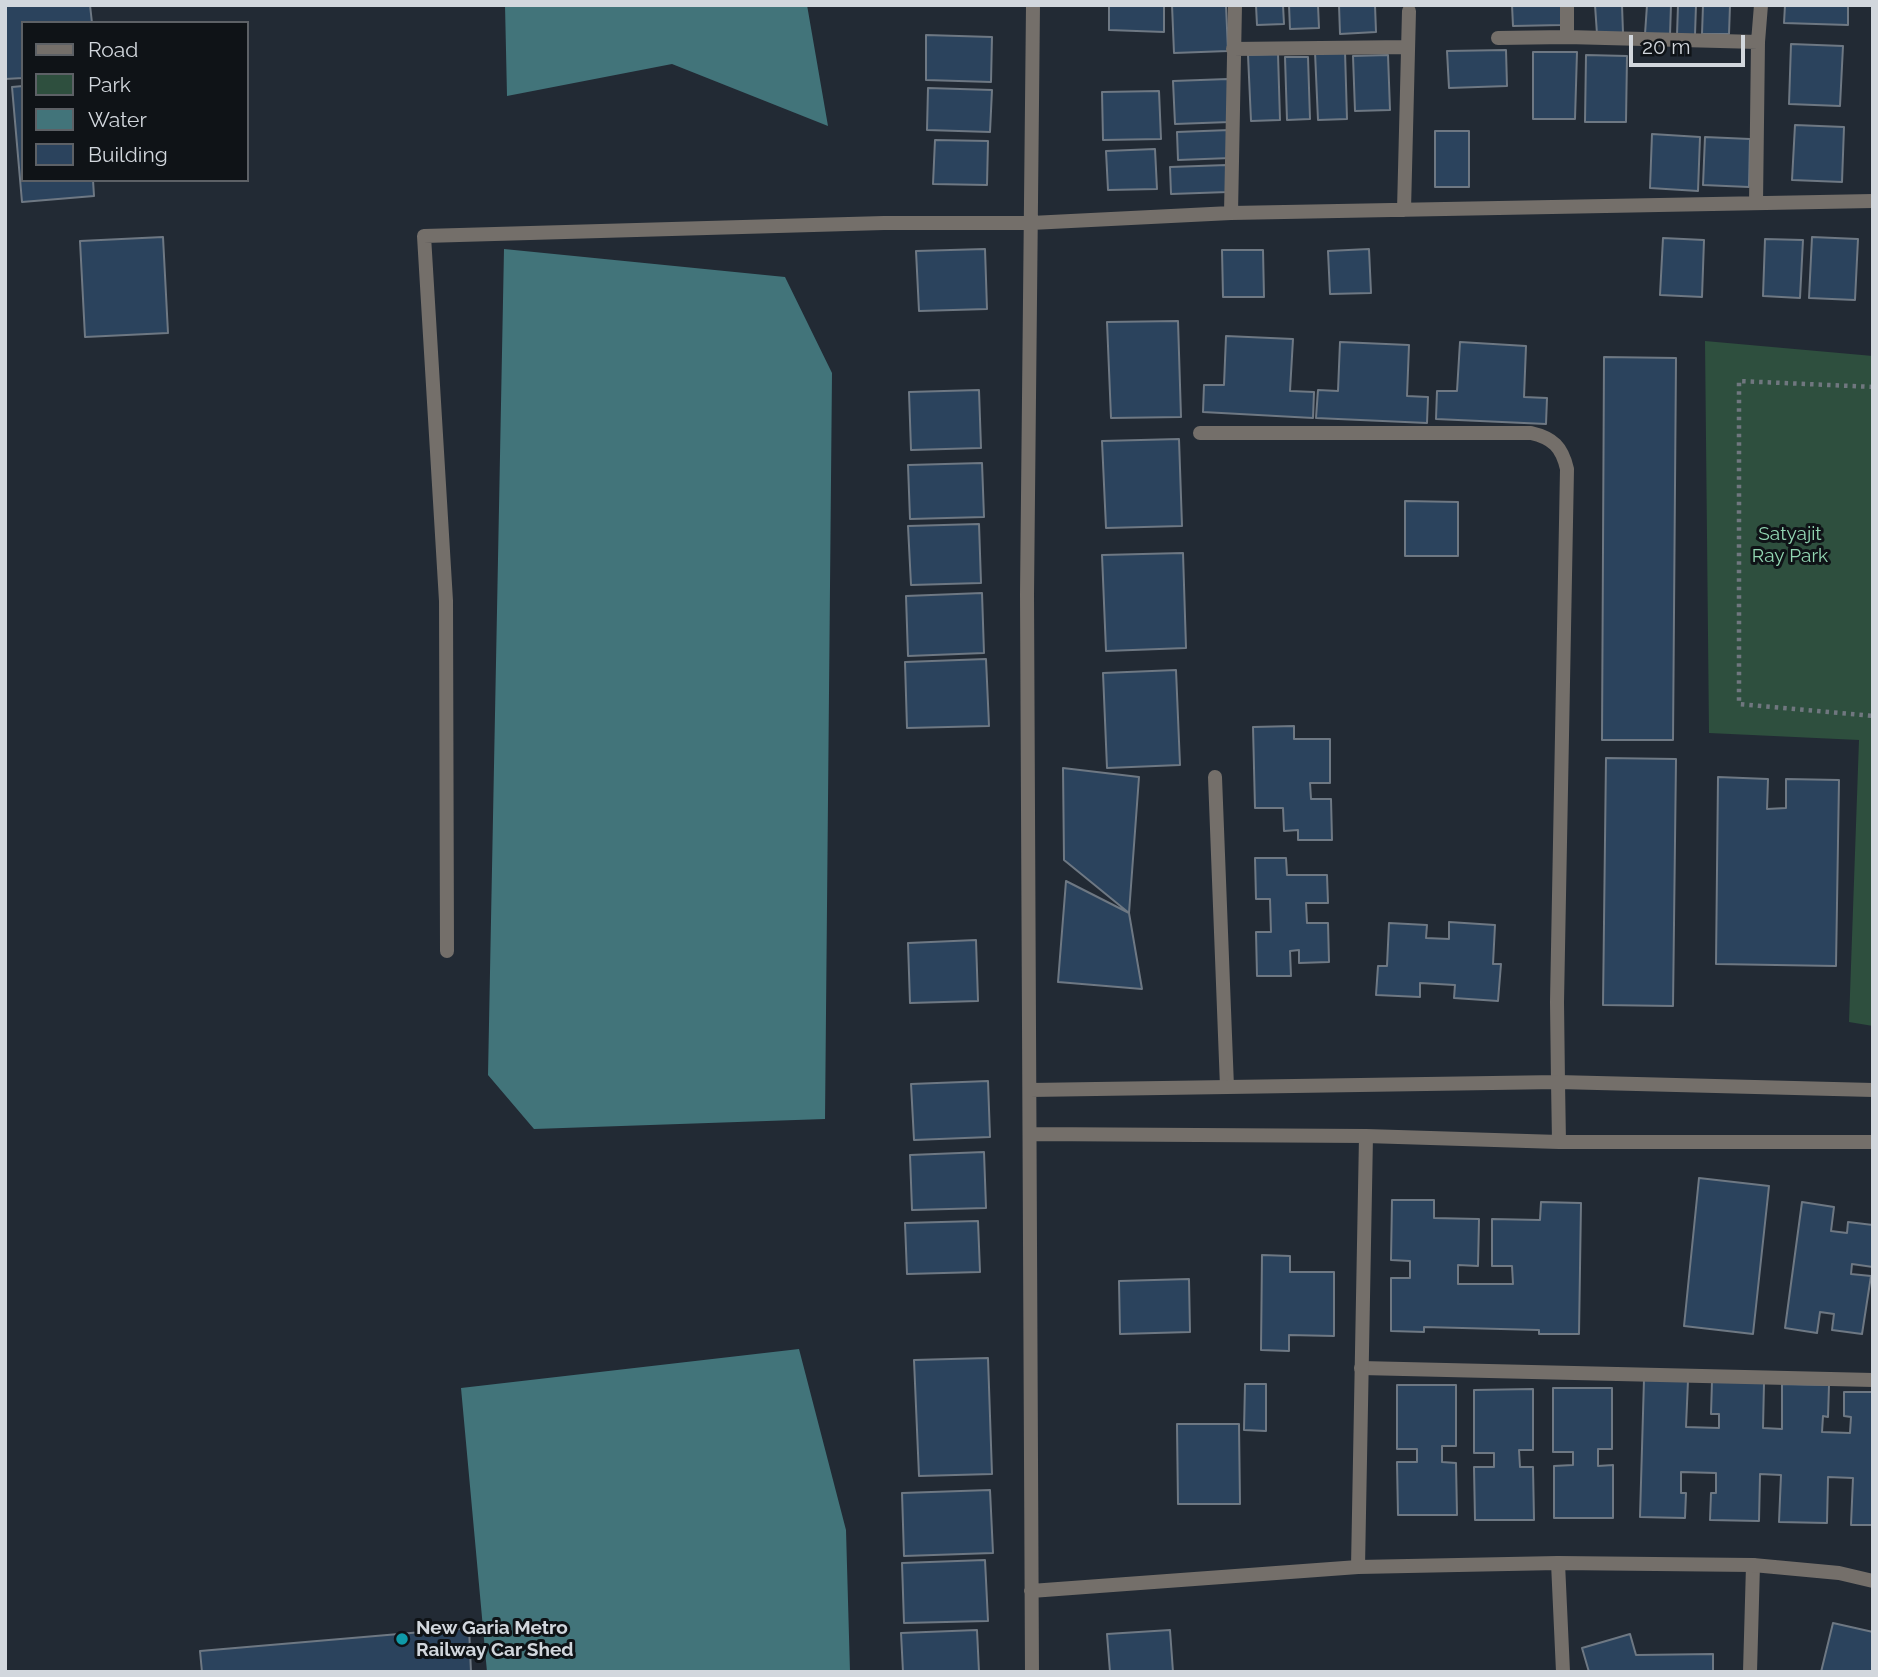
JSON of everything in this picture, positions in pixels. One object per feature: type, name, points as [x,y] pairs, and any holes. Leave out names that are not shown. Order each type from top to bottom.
[{"type":"street","points":[[1032,1672],[1027,594],[1033,5]]},
{"type":"street","points":[[1231,213],[1235,5]]},
{"type":"street","points":[[1567,5],[1567,37]]},
{"type":"street","points":[[1756,203],[1761,5]]},
{"type":"street","points":[[1404,210],[1409,11]]},
{"type":"street","points":[[1498,38],[1758,42]]},
{"type":"street","points":[[1233,49],[1408,47]]},
{"type":"street","points":[[447,951],[446,601],[424,236],[884,223],[1031,223],[1231,213],[1873,201]]},
{"type":"street","points":[[1200,433],[1531,433],[1546,436],[1557,444],[1563,454],[1567,469],[1557,989],[1559,1142]]},
{"type":"street","points":[[1215,776],[1227,1087]]},
{"type":"street","points":[[1030,1090],[1558,1082],[1873,1090]]},
{"type":"street","points":[[1030,1134],[1366,1136],[1559,1142],[1873,1142]]},
{"type":"street","points":[[1358,1567],[1366,1136]]},
{"type":"street","points":[[1361,1368],[1873,1380]]},
{"type":"street","points":[[1031,1591],[1358,1567],[1558,1563],[1753,1565],[1839,1573],[1873,1581]]},
{"type":"street","points":[[1558,1563],[1563,1672]]},
{"type":"street","points":[[1750,1672],[1753,1565]]},
{"type":"path","points":[[1873,387],[1739,382],[1739,704],[1873,716]]},
{"type":"green space","name":"Satyajit Ray Park","points":[[1705,341],[1873,356],[1873,1026],[1849,1022],[1859,740],[1709,733]]},
{"type":"water","points":[[505,5],[807,5],[828,126],[672,64],[507,96]]},
{"type":"water","points":[[504,249],[785,277],[832,373],[825,1119],[534,1129],[488,1075]]},
{"type":"water","points":[[799,1349],[846,1530],[850,1672],[487,1672],[461,1388]]},
{"type":"building","points":[[5,5],[90,5],[92,21],[21,21],[21,78],[5,79]]},
{"type":"building","points":[[1109,5],[1164,5],[1164,32],[1109,30]]},
{"type":"building","points":[[1172,5],[1226,5],[1228,51],[1174,53]]},
{"type":"building","points":[[1256,5],[1283,5],[1284,24],[1257,25]]},
{"type":"building","points":[[1289,5],[1318,5],[1319,28],[1290,29]]},
{"type":"building","points":[[1339,5],[1375,5],[1376,32],[1340,34]]},
{"type":"building","points":[[1512,5],[1562,5],[1562,25],[1513,26]]},
{"type":"building","points":[[1595,5],[1622,5],[1623,33],[1597,34]]},
{"type":"building","points":[[1647,5],[1671,5],[1670,35],[1645,34]]},
{"type":"building","points":[[1678,5],[1696,5],[1695,35],[1677,35]]},
{"type":"building","points":[[1703,5],[1730,5],[1729,34],[1702,34]]},
{"type":"building","points":[[1785,5],[1848,5],[1848,25],[1784,23]]},
{"type":"building","points":[[926,35],[992,37],[991,82],[926,80]]},
{"type":"building","points":[[1791,44],[1843,46],[1840,106],[1789,104]]},
{"type":"building","points":[[1506,50],[1507,86],[1449,88],[1447,51]]},
{"type":"building","points":[[1345,51],[1347,119],[1318,120],[1315,52]]},
{"type":"building","points":[[1533,52],[1577,52],[1575,119],[1533,119]]},
{"type":"building","points":[[1278,54],[1280,120],[1251,121],[1248,55]]},
{"type":"building","points":[[1388,55],[1390,110],[1355,111],[1353,56]]},
{"type":"building","points":[[1586,55],[1627,56],[1626,122],[1585,122]]},
{"type":"building","points":[[1285,57],[1308,57],[1310,119],[1287,120]]},
{"type":"building","points":[[1228,79],[1230,122],[1175,124],[1173,81]]},
{"type":"building","points":[[21,86],[21,182],[93,182],[94,196],[22,202],[12,87]]},
{"type":"building","points":[[928,88],[992,90],[990,132],[927,130]]},
{"type":"building","points":[[1159,91],[1161,139],[1103,140],[1102,92]]},
{"type":"building","points":[[1795,125],[1844,127],[1842,182],[1792,180]]},
{"type":"building","points":[[1230,130],[1231,158],[1178,160],[1177,132]]},
{"type":"building","points":[[1435,131],[1469,131],[1469,187],[1435,187]]},
{"type":"building","points":[[1652,134],[1700,137],[1698,191],[1650,188]]},
{"type":"building","points":[[1705,137],[1750,139],[1749,187],[1703,185]]},
{"type":"building","points":[[935,140],[988,141],[987,185],[933,184]]},
{"type":"building","points":[[1155,149],[1157,189],[1108,190],[1106,151]]},
{"type":"building","points":[[1227,165],[1228,192],[1171,194],[1170,167]]},
{"type":"building","points":[[163,237],[168,333],[85,337],[80,241]]},
{"type":"building","points":[[1812,237],[1858,239],[1855,300],[1809,298]]},
{"type":"building","points":[[1663,238],[1704,240],[1702,297],[1660,295]]},
{"type":"building","points":[[1765,239],[1803,240],[1800,298],[1763,296]]},
{"type":"building","points":[[985,249],[987,309],[919,311],[916,251]]},
{"type":"building","points":[[1369,249],[1371,293],[1330,294],[1328,251]]},
{"type":"building","points":[[1222,250],[1263,250],[1264,297],[1223,297]]},
{"type":"building","points":[[1178,321],[1181,417],[1111,418],[1107,322]]},
{"type":"building","points":[[1226,336],[1293,339],[1290,391],[1314,392],[1313,418],[1203,412],[1204,385],[1224,385]]},
{"type":"building","points":[[1340,342],[1409,345],[1407,396],[1428,397],[1427,423],[1316,418],[1318,390],[1338,391]]},
{"type":"building","points":[[1460,342],[1526,346],[1524,397],[1547,398],[1546,424],[1436,419],[1437,391],[1457,391]]},
{"type":"building","points":[[1604,357],[1676,358],[1673,740],[1602,740]]},
{"type":"building","points":[[979,390],[981,448],[911,450],[909,392]]},
{"type":"building","points":[[1179,439],[1182,526],[1106,528],[1102,441]]},
{"type":"building","points":[[982,463],[984,517],[910,519],[908,465]]},
{"type":"building","points":[[1405,501],[1458,502],[1458,556],[1405,556]]},
{"type":"building","points":[[979,524],[981,583],[911,585],[908,526]]},
{"type":"building","points":[[1183,553],[1186,648],[1106,651],[1102,555]]},
{"type":"building","points":[[982,593],[984,653],[908,656],[906,596]]},
{"type":"building","points":[[986,659],[989,726],[907,728],[905,662]]},
{"type":"building","points":[[1176,670],[1180,765],[1107,768],[1103,673]]},
{"type":"building","points":[[1294,726],[1294,739],[1330,739],[1330,783],[1310,783],[1311,799],[1331,799],[1332,840],[1298,840],[1298,830],[1284,831],[1283,808],[1255,808],[1253,727]]},
{"type":"building","points":[[1606,758],[1676,759],[1673,1006],[1603,1005]]},
{"type":"building","points":[[1063,768],[1139,777],[1129,913],[1064,860]]},
{"type":"building","points":[[1718,777],[1768,779],[1767,809],[1786,808],[1786,779],[1839,780],[1836,966],[1716,964]]},
{"type":"building","points":[[1255,858],[1286,858],[1287,875],[1327,875],[1328,903],[1306,903],[1307,923],[1328,923],[1329,962],[1299,963],[1299,950],[1290,951],[1291,976],[1257,976],[1256,932],[1271,932],[1270,899],[1256,899]]},
{"type":"building","points":[[1066,881],[1129,913],[1142,989],[1058,982]]},
{"type":"building","points":[[1449,922],[1495,925],[1493,964],[1501,964],[1498,1001],[1454,998],[1455,985],[1420,983],[1420,997],[1376,995],[1378,966],[1387,966],[1389,923],[1427,925],[1426,938],[1449,939]]},
{"type":"building","points":[[976,940],[978,1001],[910,1003],[908,943]]},
{"type":"building","points":[[988,1081],[990,1137],[914,1140],[911,1084]]},
{"type":"building","points":[[984,1152],[986,1208],[912,1210],[910,1155]]},
{"type":"building","points":[[1699,1178],[1769,1186],[1753,1334],[1684,1326]]},
{"type":"building","points":[[1392,1200],[1434,1200],[1434,1218],[1479,1219],[1478,1266],[1458,1265],[1458,1284],[1513,1284],[1512,1266],[1492,1266],[1492,1219],[1540,1220],[1541,1202],[1581,1203],[1579,1334],[1539,1334],[1539,1330],[1424,1327],[1424,1332],[1391,1331],[1391,1278],[1410,1278],[1410,1261],[1391,1260]]},
{"type":"building","points":[[1802,1202],[1834,1207],[1831,1231],[1847,1233],[1848,1222],[1873,1225],[1873,1267],[1852,1264],[1851,1274],[1871,1276],[1862,1334],[1832,1330],[1834,1314],[1820,1312],[1817,1333],[1785,1328]]},
{"type":"building","points":[[978,1221],[980,1272],[907,1274],[905,1223]]},
{"type":"building","points":[[1262,1255],[1290,1256],[1290,1272],[1334,1272],[1334,1336],[1289,1335],[1289,1351],[1261,1350]]},
{"type":"building","points":[[1189,1279],[1190,1332],[1120,1334],[1119,1281]]},
{"type":"building","points":[[988,1358],[992,1474],[919,1476],[914,1360]]},
{"type":"building","points":[[1644,1379],[1688,1380],[1686,1427],[1719,1428],[1719,1414],[1711,1414],[1712,1381],[1764,1383],[1763,1428],[1782,1429],[1782,1384],[1829,1385],[1828,1417],[1823,1416],[1822,1432],[1850,1433],[1851,1417],[1844,1416],[1844,1392],[1873,1392],[1873,1525],[1851,1525],[1853,1478],[1828,1477],[1827,1523],[1779,1522],[1781,1475],[1760,1474],[1759,1521],[1710,1520],[1711,1493],[1716,1493],[1716,1473],[1681,1472],[1681,1493],[1686,1493],[1685,1518],[1640,1517]]},
{"type":"building","points":[[1245,1384],[1266,1384],[1266,1431],[1244,1430]]},
{"type":"building","points":[[1397,1385],[1456,1385],[1456,1446],[1442,1446],[1442,1462],[1456,1463],[1457,1515],[1398,1515],[1397,1462],[1417,1462],[1417,1449],[1397,1449]]},
{"type":"building","points":[[1553,1388],[1612,1388],[1612,1449],[1598,1449],[1598,1466],[1613,1465],[1613,1518],[1554,1518],[1554,1466],[1573,1465],[1573,1452],[1553,1452]]},
{"type":"building","points":[[1533,1389],[1533,1450],[1519,1450],[1520,1467],[1533,1467],[1534,1520],[1475,1520],[1474,1467],[1494,1467],[1494,1453],[1474,1453],[1474,1390]]},
{"type":"building","points":[[1177,1424],[1239,1424],[1240,1504],[1178,1504]]},
{"type":"building","points":[[990,1490],[993,1553],[904,1556],[902,1493]]},
{"type":"building","points":[[985,1560],[988,1621],[904,1623],[902,1563]]},
{"type":"building","points":[[1833,1623],[1873,1632],[1873,1672],[1821,1672]]},
{"type":"building","name":"New Garia Metro Railway Car Shed","points":[[469,1628],[471,1672],[202,1672],[200,1651]]},
{"type":"building","points":[[977,1630],[979,1672],[903,1672],[901,1633]]},
{"type":"building","points":[[1170,1630],[1173,1672],[1110,1672],[1107,1634]]},
{"type":"building","points":[[1630,1634],[1636,1655],[1713,1654],[1713,1672],[1589,1672],[1582,1648]]},
{"type":"place","name":"New Garia Metro Railway Car Shed","points":[[402,1639]]}]
